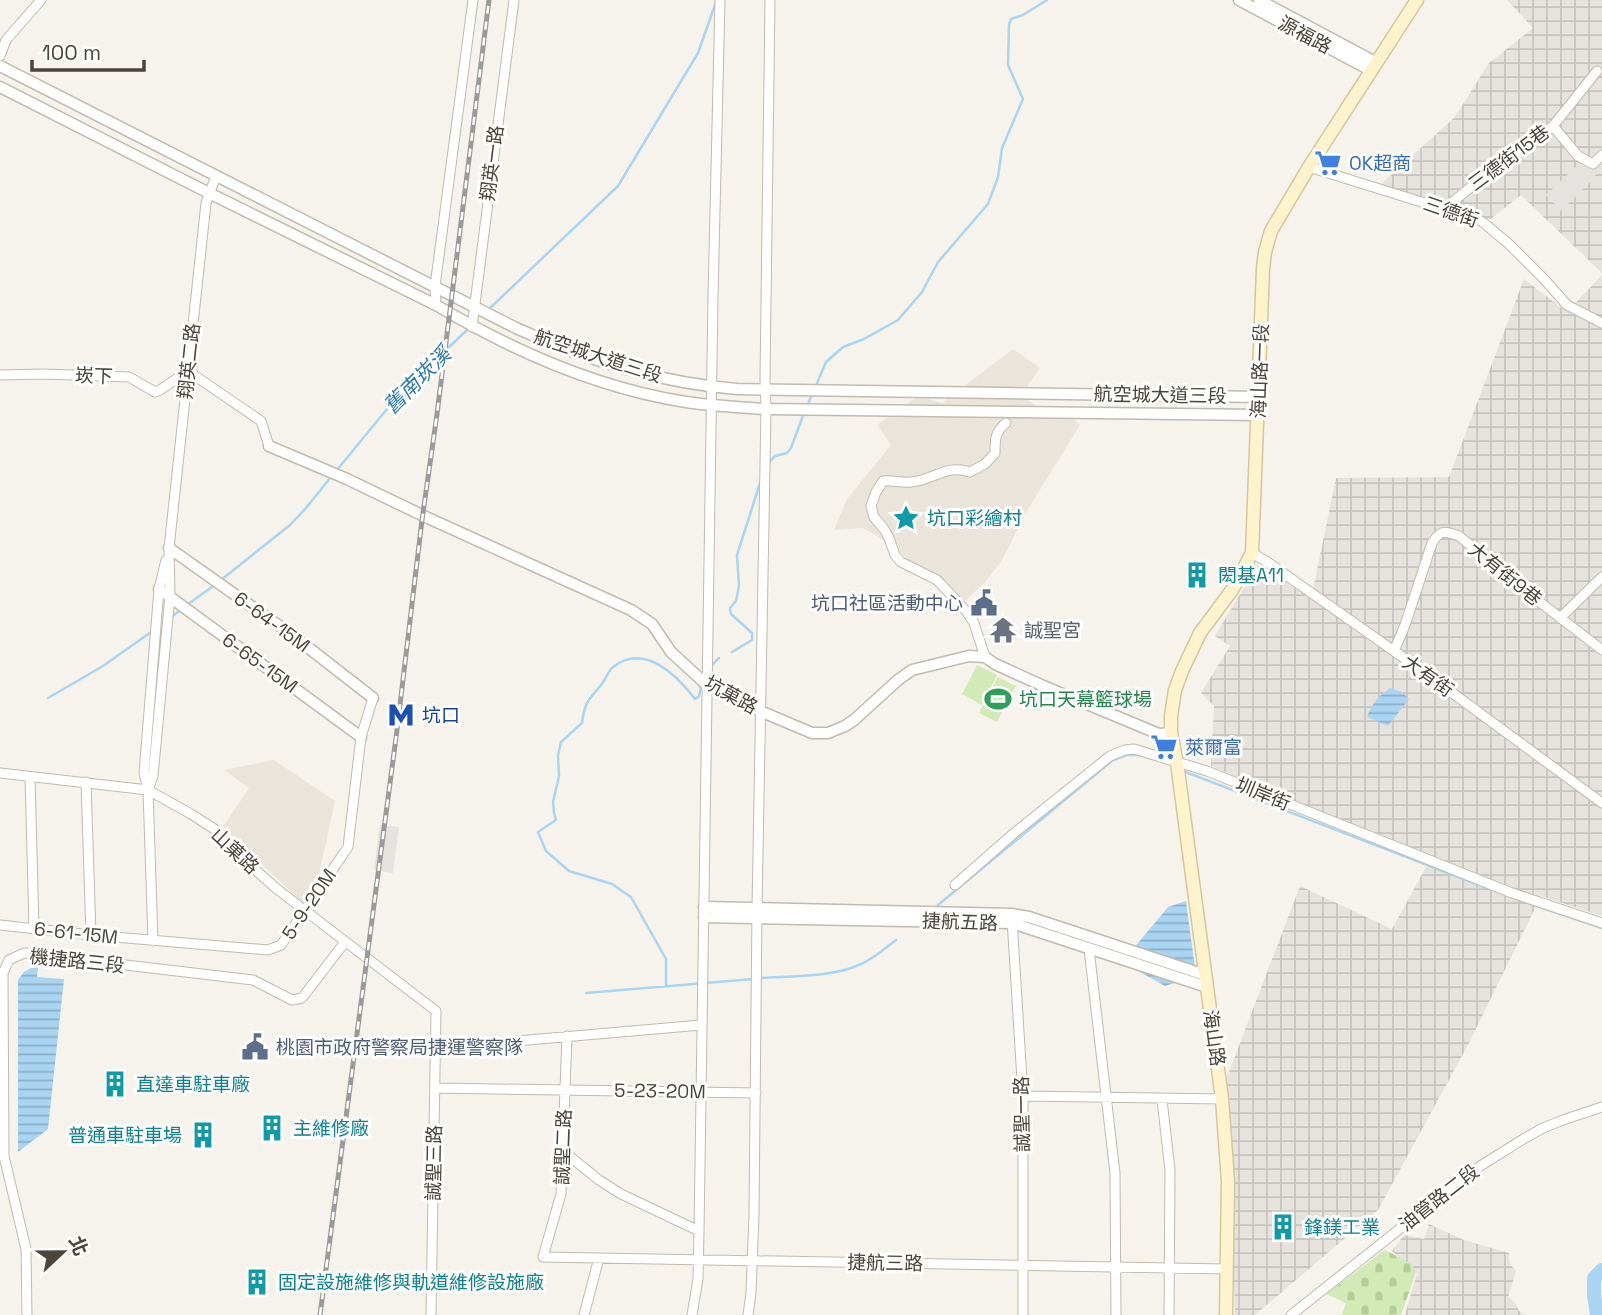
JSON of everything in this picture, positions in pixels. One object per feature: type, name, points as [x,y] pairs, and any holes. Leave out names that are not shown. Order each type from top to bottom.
[{"type":"main road","name":"海山路一段","points":[[1177,764],[1171,733],[1175,690],[1200,633],[1232,590],[1252,553],[1265,252],[1271,230],[1308,167],[1417,0]]},
{"type":"main road","name":"海山路","points":[[1177,764],[1222,1099],[1228,1182],[1226,1315]]},
{"type":"street","points":[[0,56],[6,40],[41,0]]},
{"type":"street","name":"翔英一路","points":[[436,305],[435,286],[473,0]]},
{"type":"street","name":"翔英一路","points":[[472,327],[514,0]]},
{"type":"street","points":[[692,1315],[698,1279],[720,0]]},
{"type":"street","points":[[748,1315],[753,1261],[756,1093],[770,0]]},
{"type":"street","name":"源福路","points":[[1239,0],[1374,67]]},
{"type":"street","name":"源福路","points":[[1259,0],[1374,67]]},
{"type":"street","name":"航空城大道三段","points":[[0,66],[553,345],[647,375],[712,387],[766,390],[1259,397]]},
{"type":"street","name":"三德街15巷","points":[[1444,209],[1553,126],[1597,71]]},
{"type":"street","name":"航空城大道三段","points":[[0,87],[436,305],[472,327],[596,380],[643,393],[686,402],[766,409],[1258,415]]},
{"type":"street","points":[[1553,126],[1578,156],[1593,164],[1602,155]]},
{"type":"street","name":"三德街","points":[[1308,167],[1471,215],[1510,245],[1567,305],[1602,323]]},
{"type":"street","name":"翔英二路","points":[[148,790],[153,776],[170,596],[169,548],[206,203],[216,176]]},
{"type":"street","points":[[188,371],[261,421],[269,446]]},
{"type":"street","name":"崁下","points":[[0,375],[129,377],[155,392],[188,371]]},
{"type":"street","points":[[1006,423],[999,429],[995,440],[995,453],[985,464],[970,472],[950,469],[910,482],[883,481],[871,506],[874,517],[884,529],[895,555],[901,562],[937,580],[967,612],[974,623],[985,657],[1041,685],[1159,734],[1171,733]]},
{"type":"street","name":"坑菓路","points":[[269,446],[325,469],[631,610],[652,624],[671,652],[708,685],[812,733],[828,733],[854,720],[912,670],[969,656],[985,657]]},
{"type":"street","name":"大有街9巷","points":[[1394,651],[1432,543],[1438,534],[1446,531],[1459,536],[1602,650]]},
{"type":"street","name":"翔英二路","points":[[153,941],[148,790],[144,773],[159,589],[169,548]]},
{"type":"street","name":"6-64-15M","points":[[169,548],[292,635],[373,698]]},
{"type":"street","name":"大有街","points":[[1252,553],[1394,651],[1602,803]]},
{"type":"street","points":[[1560,618],[1602,577]]},
{"type":"street","name":"6-65-15M","points":[[159,589],[360,737]]},
{"type":"street","name":"5-9-20M","points":[[153,941],[268,950],[282,945],[348,847],[360,737],[373,698]]},
{"type":"street","name":"圳岸街","points":[[956,885],[1013,834],[1110,756],[1134,749],[1207,771],[1512,893],[1602,923]]},
{"type":"street","name":"山菓路","points":[[0,773],[148,790],[219,832],[253,868],[436,1011]]},
{"type":"street","points":[[30,776],[34,929]]},
{"type":"street","points":[[86,782],[91,935]]},
{"type":"street","name":"捷航五路","points":[[704,912],[902,920],[1029,917],[1206,981]]},
{"type":"street","name":"捷航五路","points":[[1012,919],[1089,949],[1206,981]]},
{"type":"street","name":"誠聖一路","points":[[1012,919],[1023,1096],[1023,1315]]},
{"type":"street","name":"6-61-15M","points":[[0,925],[153,941]]},
{"type":"street","name":"機捷路三段","points":[[27,1315],[26,1249],[4,1156],[3,973],[9,960],[24,954],[253,980],[292,1000],[302,998],[345,942]]},
{"type":"street","points":[[1089,949],[1115,1173],[1116,1315]]},
{"type":"street","name":"誠聖三路","points":[[431,1315],[436,1011]]},
{"type":"street","points":[[436,1048],[701,1025]]},
{"type":"street","name":"誠聖二路","points":[[543,1257],[561,1194],[567,1036]]},
{"type":"street","name":"5-23-20M","points":[[436,1088],[756,1093]]},
{"type":"street","points":[[1023,1096],[1222,1099]]},
{"type":"street","points":[[1162,1100],[1170,1170],[1169,1315]]},
{"type":"street","name":"油管路二段","points":[[1291,1315],[1474,1170],[1543,1128],[1602,1107]]},
{"type":"street","points":[[563,1151],[599,1181],[621,1194],[699,1230]]},
{"type":"street","name":"捷航三路","points":[[543,1257],[1226,1269]]},
{"type":"street","points":[[584,1315],[599,1258]]},
{"type":"shaded area","points":[[1507,0],[1602,0],[1602,273],[1521,195],[1491,219],[1380,185],[1454,118],[1489,63],[1533,28]]},
{"type":"shaded area","points":[[1580,163],[1598,170],[1593,179],[1561,211],[1546,195]]},
{"type":"shaded area","points":[[1602,275],[1602,916],[1541,896],[1469,1043],[1378,1210],[1255,1315],[1235,1315],[1227,1077],[1300,886],[1392,929],[1431,858],[1211,766],[1214,706],[1201,693],[1230,646],[1215,636],[1258,564],[1311,599],[1336,478],[1449,477],[1524,279],[1567,312]]},
{"type":"shaded area","points":[[1013,349],[1040,368],[1021,395],[1040,409],[1068,412],[1080,425],[1028,509],[1001,562],[964,602],[951,587],[908,560],[899,549],[863,528],[834,530],[847,499],[891,445],[877,425],[918,396],[942,403]]},
{"type":"shaded area","points":[[274,760],[335,801],[311,911],[223,827],[249,788],[224,770]]},
{"type":"shaded area","points":[[380,825],[399,827],[393,873],[374,870]]},
{"type":"shaded area","points":[[1429,1224],[1464,1240],[1509,1253],[1510,1264],[1516,1271],[1508,1297],[1525,1315],[1405,1315],[1417,1274],[1392,1251],[1404,1235],[1424,1239]]},
{"type":"green space","points":[[977,665],[997,675],[982,705],[962,694]]},
{"type":"green space","name":"坑口天幕籃球場","points":[[998,677],[1016,686],[997,722],[979,713]]},
{"type":"green space","points":[[1385,1250],[1412,1264],[1416,1272],[1401,1315],[1342,1315],[1346,1303],[1326,1294]]},
{"type":"water","points":[[1390,688],[1402,692],[1409,699],[1388,726],[1367,717],[1376,700]]},
{"type":"water","points":[[1186,901],[1196,976],[1165,986],[1131,967],[1127,962],[1128,955],[1168,907]]},
{"type":"water","points":[[31,968],[38,968],[37,977],[64,979],[48,1129],[18,1152],[18,980]]},
{"type":"waterway","points":[[815,388],[826,362],[843,347],[898,320],[922,292],[938,262],[988,204],[998,177],[1002,148],[1023,99],[1008,65],[1009,25],[1011,19],[1047,0]]},
{"type":"waterway","name":"舊南崁溪","points":[[488,310],[618,186],[698,53],[716,2]]},
{"type":"waterway","name":"舊南崁溪","points":[[337,470],[396,398],[468,329]]},
{"type":"waterway","points":[[807,407],[812,394]]},
{"type":"waterway","points":[[767,464],[775,456],[787,453],[791,448],[804,413]]},
{"type":"waterway","name":"舊南崁溪","points":[[221,580],[290,525],[331,477]]},
{"type":"waterway","points":[[732,652],[752,640],[752,633],[731,614],[730,608],[736,601],[739,586],[737,555],[761,480]]},
{"type":"waterway","name":"舊南崁溪","points":[[187,605],[216,584]]},
{"type":"waterway","name":"舊南崁溪","points":[[170,618],[182,609]]},
{"type":"waterway","name":"舊南崁溪","points":[[48,698],[103,666],[154,630]]},
{"type":"waterway","points":[[711,666],[719,658]]},
{"type":"waterway","points":[[666,986],[666,959],[631,897],[612,884],[569,871],[546,851],[538,832],[556,820],[553,802],[559,776],[558,755],[561,742],[582,723],[588,702],[613,667],[625,660],[648,660],[679,680],[695,699],[699,696],[701,687]]},
{"type":"waterway","points":[[938,905],[1113,760],[1127,755],[1141,755]]},
{"type":"waterway","points":[[1183,771],[1487,888]]},
{"type":"waterway","points":[[1519,900],[1602,928]]},
{"type":"waterway","points":[[760,978],[808,976],[854,967],[866,962],[896,940]]},
{"type":"waterway","points":[[586,993],[753,979]]},
{"type":"waterway","points":[[1597,1315],[1594,1278],[1602,1270]]},
{"type":"railway","points":[[320,1315],[489,0]]},
{"type":"place","name":"OK超商","points":[[1328,163]]},
{"type":"place","name":"坑口彩繪村","points":[[906,518]]},
{"type":"place","name":"閎基A11","points":[[1197,575]]},
{"type":"place","name":"坑口社區活動中心","points":[[984,603]]},
{"type":"place","name":"誠聖宮","points":[[1003,630]]},
{"type":"place","name":"坑口天幕籃球場","points":[[998,699]]},
{"type":"place","name":"坑口","points":[[401,715]]},
{"type":"place","name":"萊爾富","points":[[1164,747]]},
{"type":"place","name":"桃園市政府警察局捷運警察隊","points":[[255,1047]]},
{"type":"place","name":"直達車駐車廠","points":[[115,1084]]},
{"type":"place","name":"主維修廠","points":[[272,1128]]},
{"type":"place","name":"普通車駐車場","points":[[203,1135]]},
{"type":"place","name":"鋒鎂工業","points":[[1283,1227]]},
{"type":"place","name":"固定設施維修與軌道維修設施廠","points":[[257,1282]]}]
